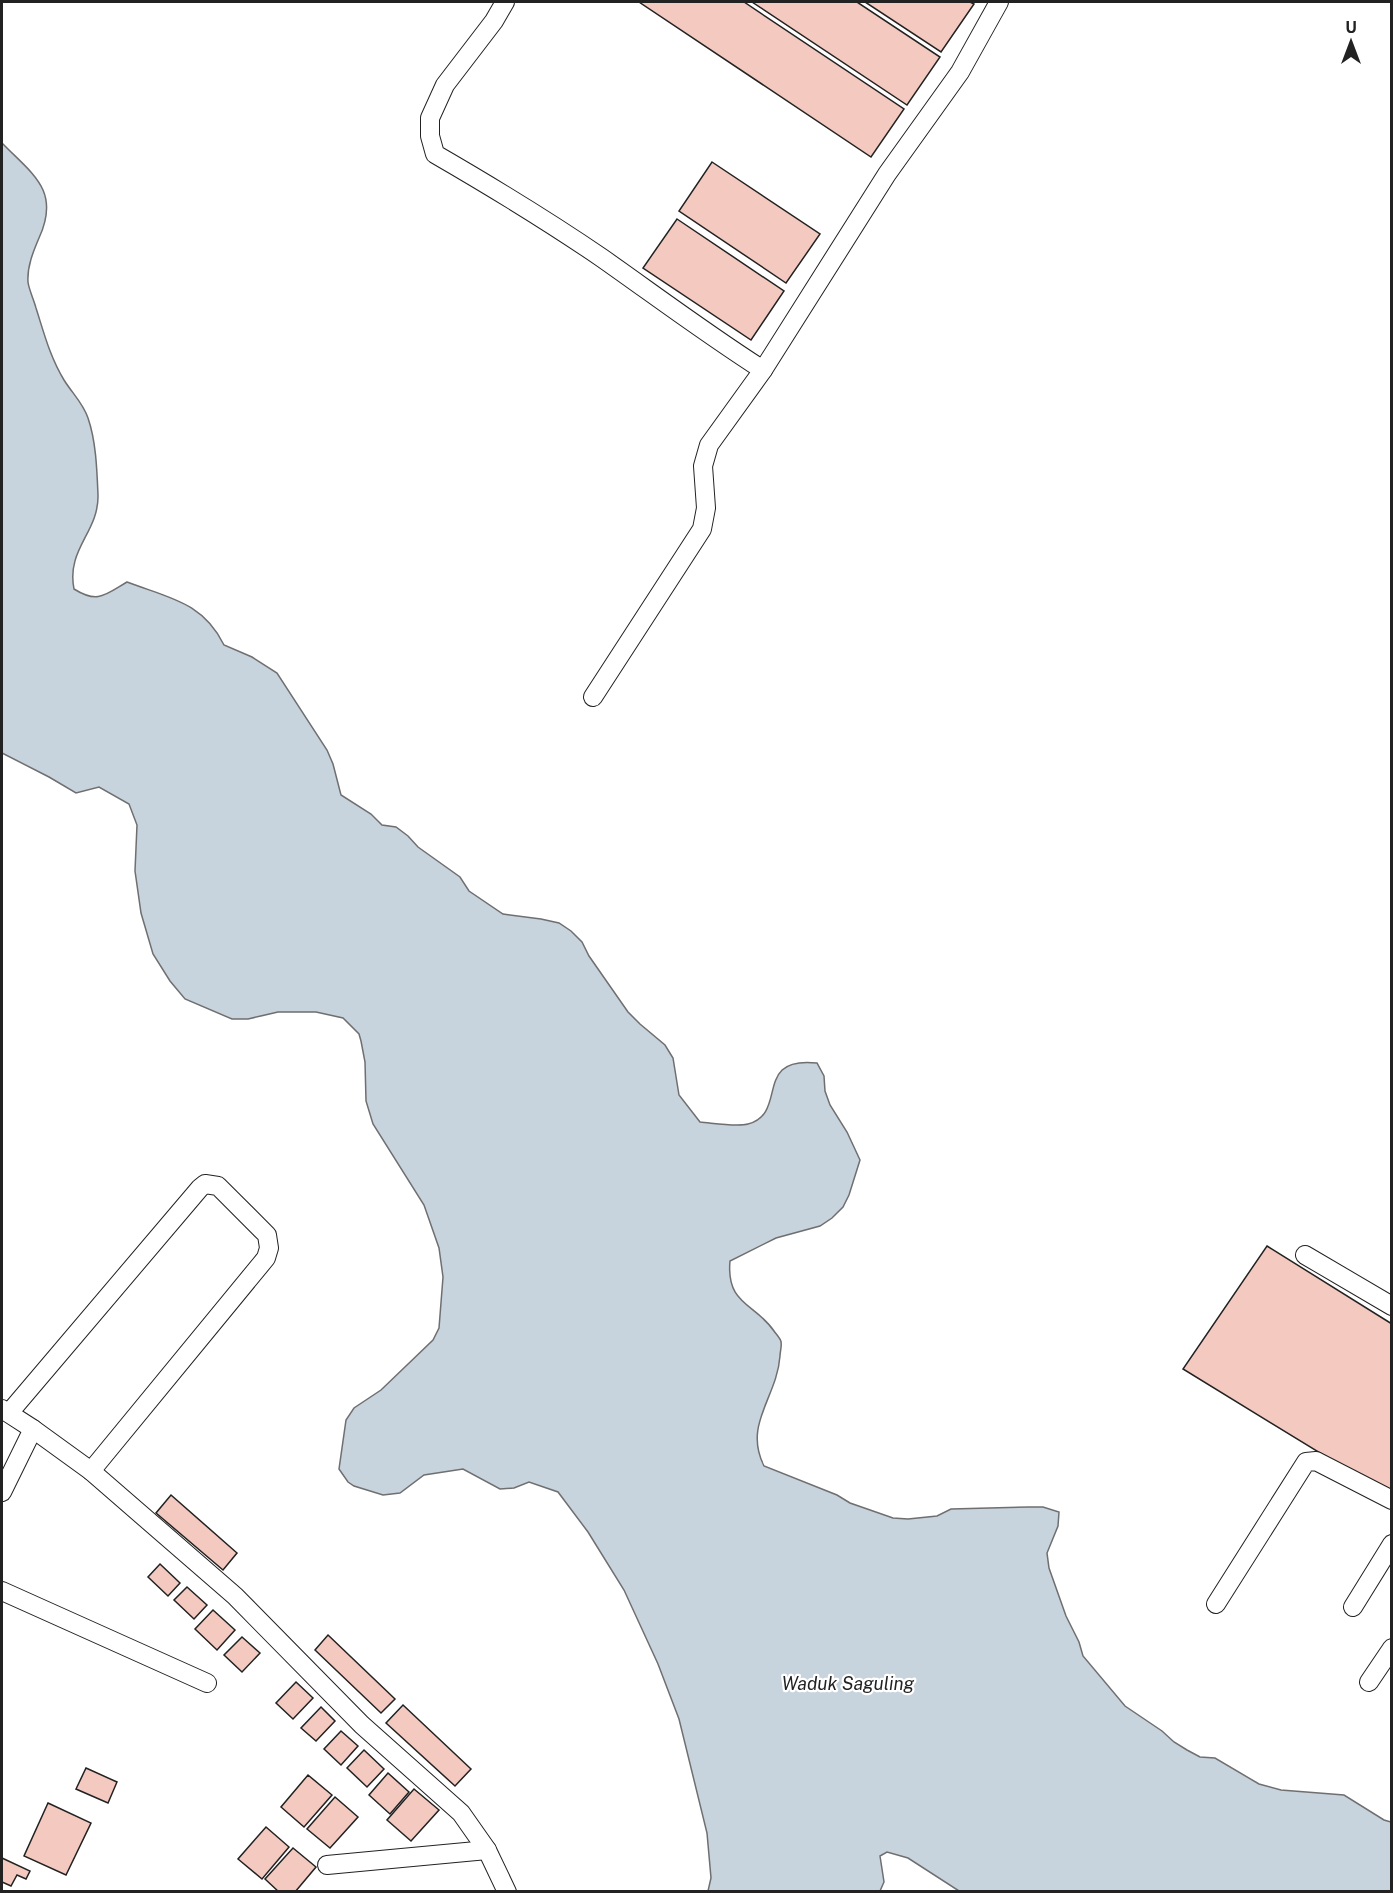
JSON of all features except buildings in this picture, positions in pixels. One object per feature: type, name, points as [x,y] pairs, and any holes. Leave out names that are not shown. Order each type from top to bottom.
[{"type":"street","points":[[505,2],[494,21],[445,85],[430,118],[430,136],[435,154],[592,251],[675,312],[763,370]]},
{"type":"street","points":[[593,697],[702,530],[706,508],[703,466],[710,445],[763,370],[886,174],[960,72],[999,2]]},
{"type":"street","points":[[91,1471],[266,1258],[269,1248],[267,1236],[218,1186],[205,1184],[200,1188],[5,1411],[91,1471],[235,1596],[362,1725],[461,1813],[487,1850],[507,1892]]},
{"type":"street","points":[[1305,1255],[1392,1306]]},
{"type":"street","points":[[2,1492],[33,1429]]},
{"type":"street","points":[[1216,1604],[1306,1462],[1316,1461],[1392,1500]]},
{"type":"street","points":[[1353,1607],[1392,1544]]},
{"type":"street","points":[[2,1591],[207,1683]]},
{"type":"street","points":[[1370,1682],[1392,1648]]},
{"type":"street","points":[[327,1865],[487,1850]]},
{"type":"water","name":"Waduk Saguling","points":[[2,143],[33,174],[45,195],[47,207],[45,221],[28,271],[29,285],[51,354],[64,380],[86,413],[91,427],[97,466],[97,508],[94,520],[78,551],[73,575],[74,589],[82,594],[96,597],[107,594],[127,582],[171,598],[195,610],[206,619],[224,645],[252,657],[277,673],[327,750],[341,795],[371,814],[382,825],[396,827],[418,847],[460,877],[469,891],[503,914],[559,923],[582,942],[589,956],[628,1012],[665,1045],[673,1058],[679,1095],[700,1122],[743,1125],[760,1118],[767,1109],[777,1076],[785,1068],[797,1063],[817,1063],[824,1076],[825,1091],[830,1105],[847,1132],[860,1160],[849,1195],[843,1207],[820,1226],[776,1238],[730,1261],[730,1275],[737,1295],[766,1322],[781,1342],[778,1371],[763,1411],[757,1437],[764,1466],[837,1495],[850,1503],[893,1518],[937,1516],[951,1509],[1043,1507],[1059,1512],[1058,1526],[1047,1553],[1049,1568],[1083,1656],[1125,1706],[1187,1750],[1200,1757],[1215,1758],[1259,1784],[1281,1790],[1344,1795],[1391,1822],[1391,1891],[959,1891],[908,1858],[887,1852],[880,1856],[884,1882],[880,1891],[708,1891],[711,1878],[707,1833],[679,1719],[658,1664],[624,1590],[588,1532],[558,1492],[529,1482],[514,1488],[500,1489],[463,1469],[424,1475],[400,1493],[383,1495],[348,1482],[339,1469],[346,1420],[354,1408],[381,1390],[433,1340],[439,1328],[443,1277],[439,1248],[424,1205],[373,1124],[366,1101],[365,1062],[359,1034],[343,1018],[316,1012],[278,1012],[248,1019],[232,1019],[185,999],[153,954],[141,913],[135,871],[137,825],[129,804],[99,787],[76,793],[2,753]]}]
